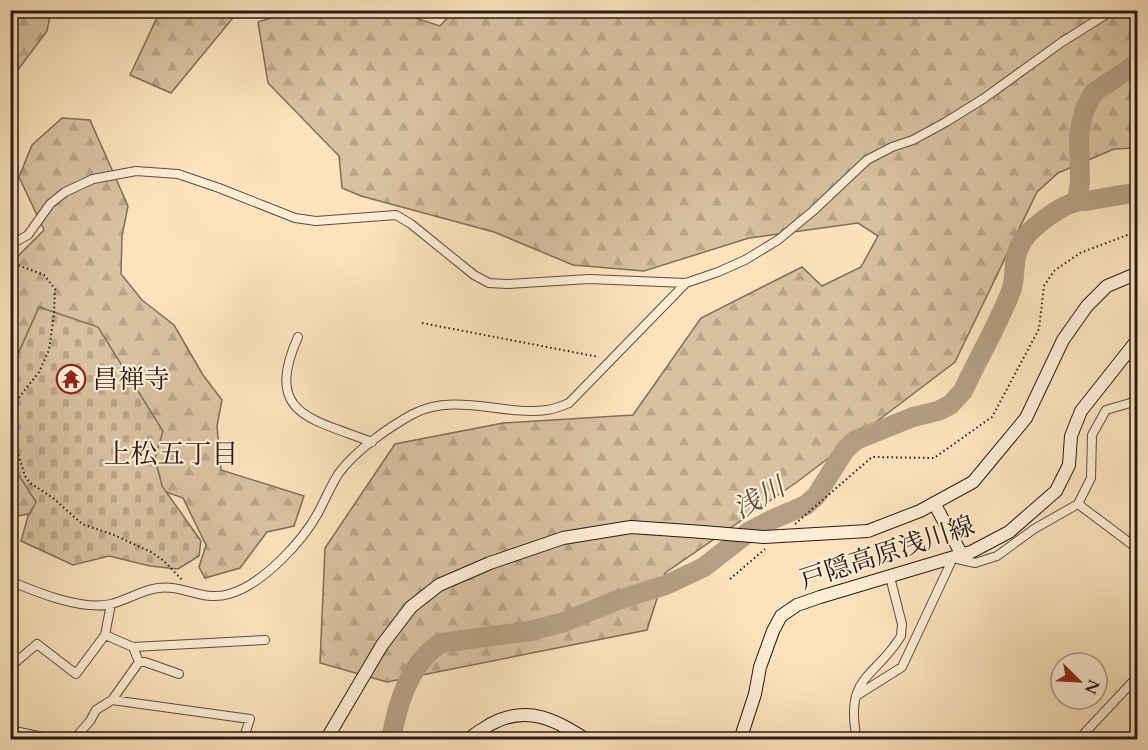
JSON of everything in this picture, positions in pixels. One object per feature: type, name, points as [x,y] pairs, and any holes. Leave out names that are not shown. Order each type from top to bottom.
[{"type":"main road","name":"戸隠高原浅川線","points":[[326,740],[382,645],[411,607],[439,585],[490,563],[563,538],[631,527],[764,537],[868,531],[934,503],[973,482],[1026,418],[1063,340],[1086,306],[1107,286],[1137,273]]},
{"type":"main road","name":"戸隠高原浅川線","points":[[740,740],[755,694],[760,667],[772,631],[781,616],[797,605],[957,557],[1009,532],[1056,491],[1069,465],[1071,436],[1081,411],[1137,339]]},
{"type":"main road","points":[[934,503],[957,557]]},
{"type":"main road","points":[[468,740],[496,722],[516,715],[533,714],[561,723],[587,740]]},
{"type":"street","points":[[10,245],[28,236],[50,204],[65,192],[93,179],[136,171],[178,174],[295,218],[316,221],[396,215],[411,224],[474,275],[489,283],[589,279],[686,283],[745,260],[778,240],[813,211],[867,160],[892,147],[913,140],[946,122],[983,99],[1062,42],[1113,10]]},
{"type":"street","points":[[10,581],[38,593],[67,601],[99,605],[111,604],[159,587],[216,597],[232,594],[260,579],[286,556],[317,516],[339,474],[372,442],[413,414],[428,408],[459,404],[503,409],[550,410],[569,403],[686,283]]},
{"type":"street","points":[[298,337],[288,360],[286,376],[286,390],[294,405],[305,416],[372,442]]},
{"type":"street","points":[[856,696],[902,667],[957,557],[975,562],[997,556],[1034,529],[1078,504],[1091,478],[1092,435],[1098,423],[1106,410],[1130,404],[1137,399]]},
{"type":"street","points":[[1078,504],[1137,549]]},
{"type":"street","points":[[857,740],[854,707],[856,696],[866,675],[901,636],[902,624],[890,577]]},
{"type":"street","points":[[10,667],[38,644],[76,674],[105,635],[111,604]]},
{"type":"street","points":[[105,635],[133,647],[265,640]]},
{"type":"street","points":[[133,647],[139,663]]},
{"type":"street","points":[[10,730],[60,740],[76,737],[96,710],[112,700],[139,663],[145,662],[180,674]]},
{"type":"street","points":[[1078,740],[1137,675]]},
{"type":"street","points":[[112,700],[250,719],[243,740]]},
{"type":"street","points":[[563,740],[573,731]]},
{"type":"path","points":[[792,526],[872,457],[934,458],[992,417],[1040,329],[1044,286],[1054,271],[1080,254],[1137,231]]},
{"type":"path","points":[[10,262],[44,276],[55,289],[49,350],[39,372],[10,409]]},
{"type":"path","points":[[422,323],[611,359]]},
{"type":"path","points":[[10,439],[16,447],[24,476],[30,483],[61,504],[81,524],[135,543],[164,561],[193,594]]},
{"type":"path","points":[[730,579],[766,549]]},
{"type":"green space","points":[[11,10],[51,11],[47,31],[11,79]]},
{"type":"green space","points":[[296,10],[406,15],[440,26],[455,10],[1137,11],[1137,150],[1135,148],[1114,149],[1058,173],[1037,192],[955,362],[797,482],[665,573],[647,630],[387,682],[320,663],[325,548],[395,444],[503,423],[633,415],[701,318],[802,267],[822,286],[861,267],[878,236],[858,223],[749,238],[644,271],[573,265],[494,232],[361,196],[342,188],[339,156],[268,83],[258,22]]},
{"type":"green space","points":[[160,11],[242,11],[236,14],[171,93],[130,75]]},
{"type":"green space","points":[[62,118],[90,120],[128,206],[122,236],[121,274],[142,300],[174,325],[203,375],[222,400],[217,426],[221,470],[304,496],[294,526],[267,532],[240,568],[205,578],[199,567],[206,545],[183,498],[158,489],[106,501],[11,517],[11,263],[44,230],[19,177],[32,145]]},
{"type":"green space","name":"昌禅寺","points":[[39,307],[98,327],[163,431],[155,458],[162,486],[201,541],[199,556],[178,569],[150,566],[109,556],[73,565],[21,541],[28,516],[36,502],[11,463],[10,372]]},
{"type":"waterway","points":[[1077,202],[1080,182],[1079,135],[1084,111],[1093,93],[1138,63]]},
{"type":"waterway","name":"浅川","points":[[391,740],[406,685],[430,651],[441,643],[530,631],[564,622],[615,601],[666,585],[704,567],[750,531],[806,505],[816,496],[845,450],[856,440],[950,405],[963,391],[1000,316],[1013,285],[1016,255],[1026,236],[1041,222],[1070,204],[1138,192]]},
{"type":"place","name":"昌禅寺","points":[[71,379]]},
{"type":"district","name":"上松五丁目","points":[[171,454]]}]
